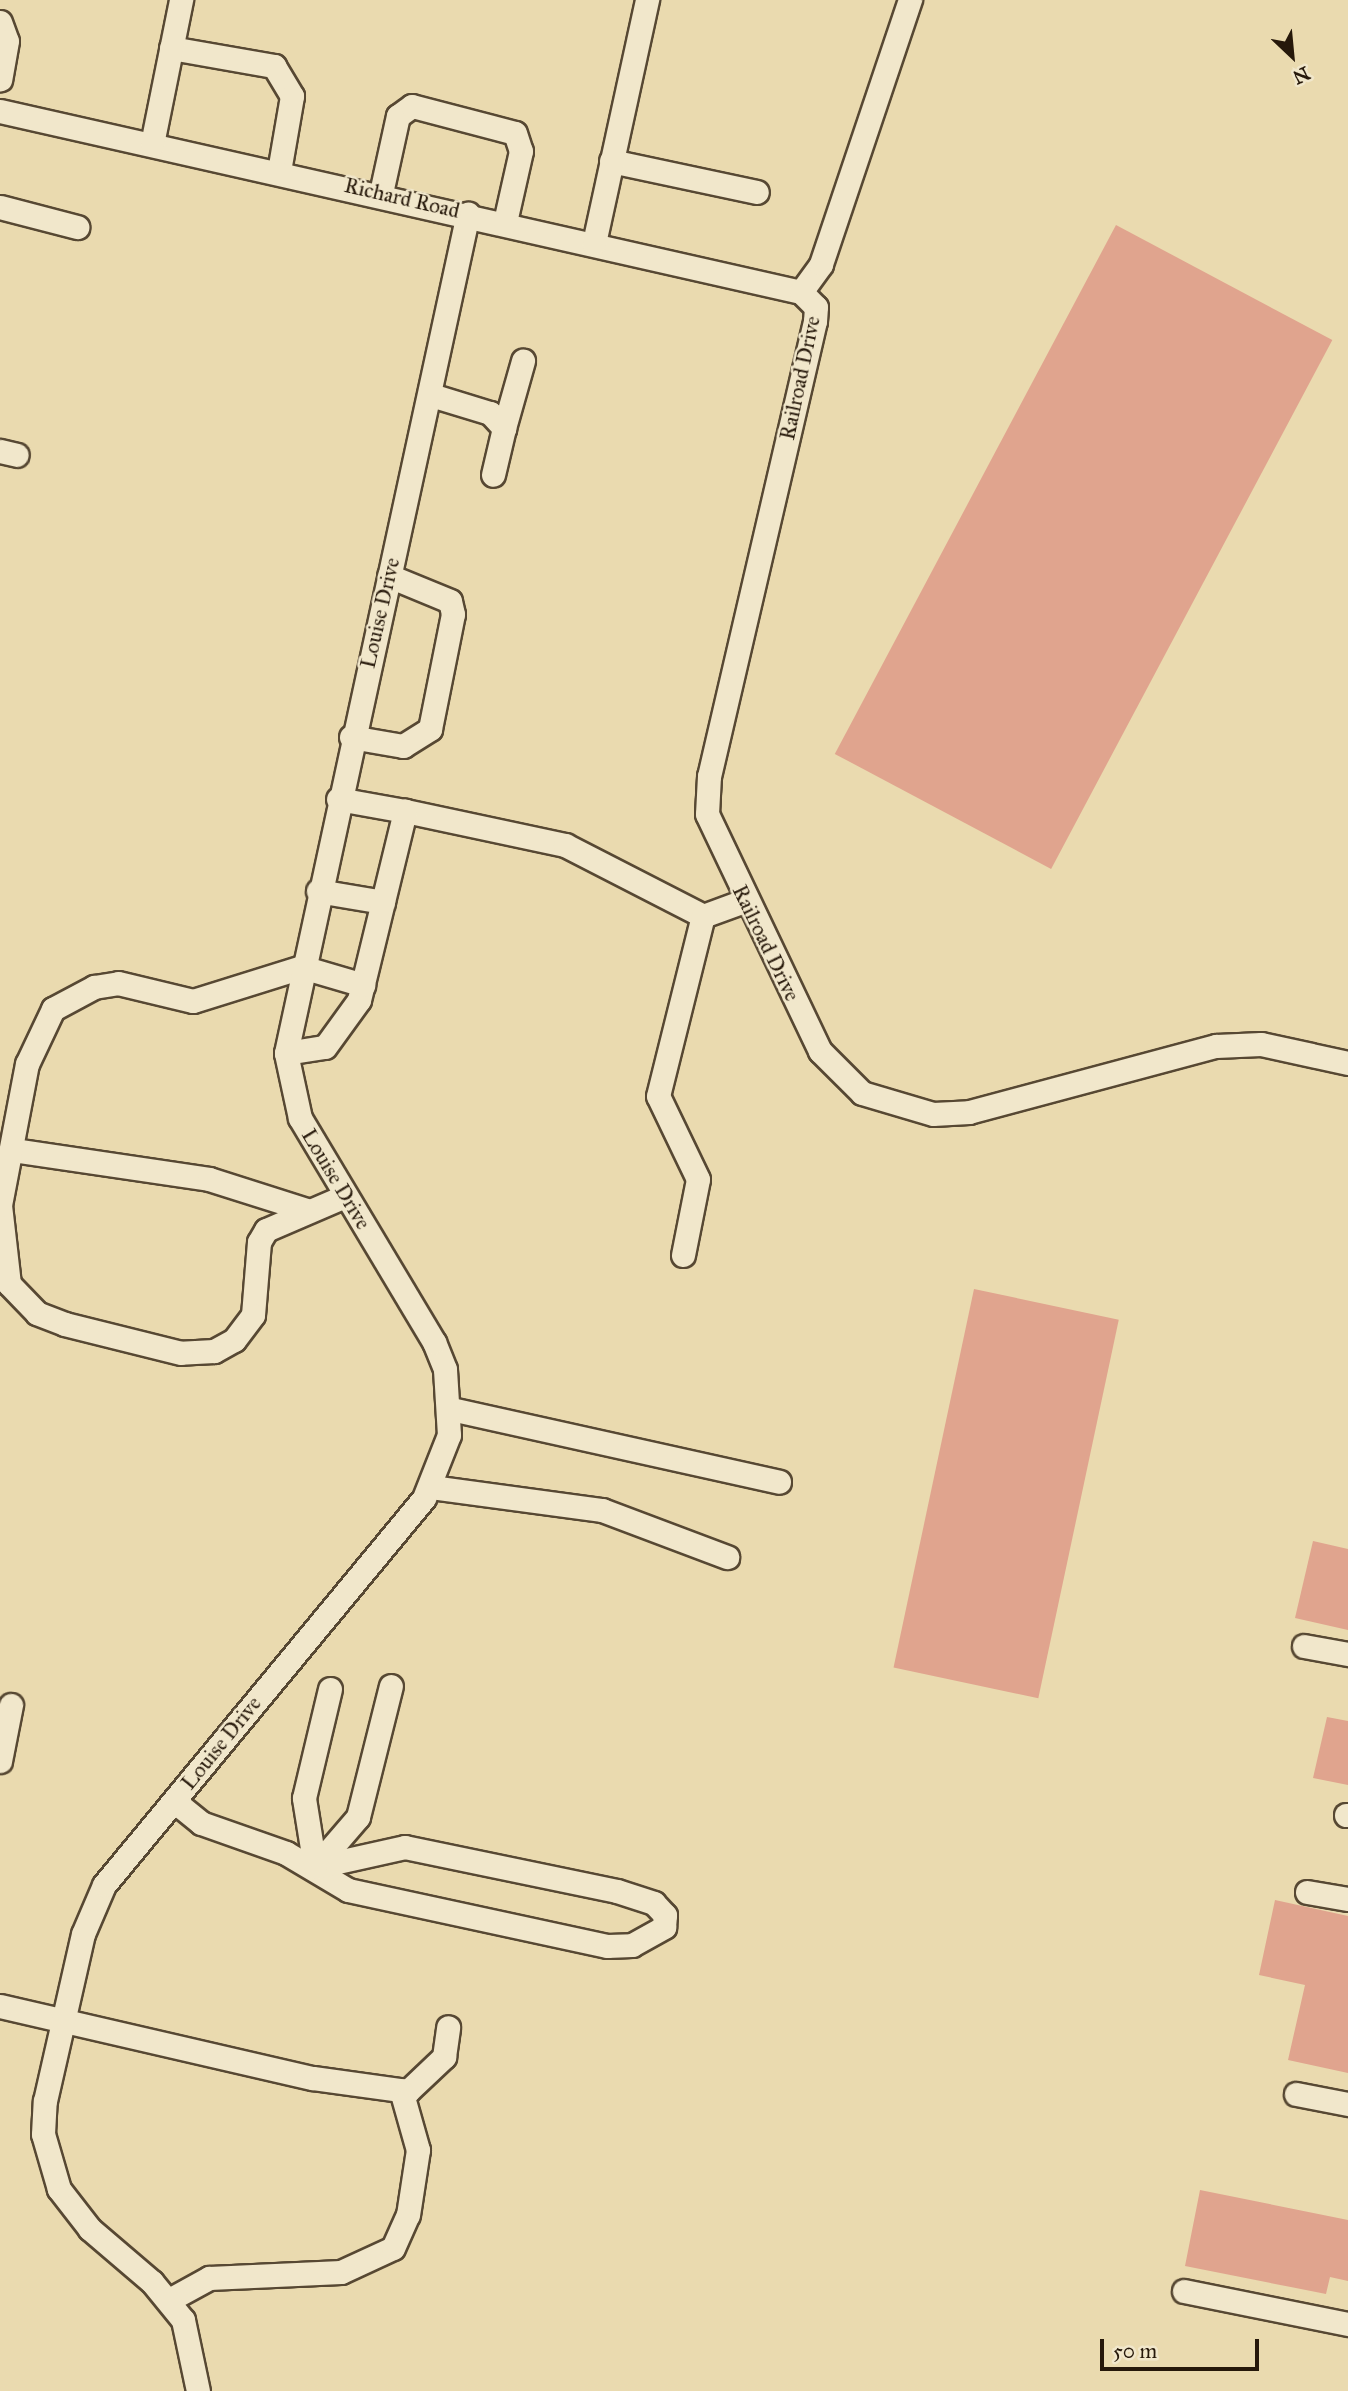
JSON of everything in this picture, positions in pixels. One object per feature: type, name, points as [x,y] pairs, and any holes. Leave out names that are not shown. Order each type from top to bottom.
[{"type":"street","points":[[152,144],[181,0]]},
{"type":"street","points":[[594,243],[647,0]]},
{"type":"street","points":[[802,292],[821,264],[910,0]]},
{"type":"street","points":[[0,22],[7,41],[0,79]]},
{"type":"street","points":[[171,48],[274,66],[292,96],[279,171]]},
{"type":"street","points":[[381,193],[398,116],[412,106],[515,133],[521,151],[505,222]]},
{"type":"street","name":"Richard Road","points":[[0,111],[381,193],[802,292]]},
{"type":"street","points":[[611,161],[757,192]]},
{"type":"street","points":[[0,207],[78,227]]},
{"type":"street","name":"Louise Drive","points":[[169,2300],[90,2229],[59,2189],[43,2134],[63,2020],[95,1903],[174,1801],[432,1487],[451,1409],[434,1342],[300,1118],[286,1053],[351,737],[431,395],[468,213]]},
{"type":"street","name":"Railroad Drive","points":[[802,292],[816,307],[815,321],[709,776],[707,814],[744,901],[820,1051],[862,1093],[905,1111],[969,1112],[1216,1046],[1261,1044],[1348,1063]]},
{"type":"street","points":[[493,475],[503,428],[523,361]]},
{"type":"street","points":[[431,395],[490,413],[503,428]]},
{"type":"street","points":[[351,737],[403,746],[430,729],[453,614],[450,601],[389,576]]},
{"type":"street","points":[[338,799],[565,845],[704,916],[744,901]]},
{"type":"street","points":[[286,1053],[325,1047],[345,1027],[363,985],[405,811]]},
{"type":"street","points":[[318,891],[383,902]]},
{"type":"street","points":[[683,1255],[698,1179],[658,1096],[704,916]]},
{"type":"street","points":[[345,1196],[279,1221],[258,1242],[253,1315],[234,1340],[214,1351],[181,1353],[123,1343],[37,1313],[9,1284],[0,1205],[13,1150],[27,1063],[53,1009],[94,987],[118,983],[192,1001],[302,967],[363,985]]},
{"type":"street","points":[[13,1150],[209,1179],[307,1210]]},
{"type":"street","points":[[451,1409],[779,1482]]},
{"type":"street","points":[[432,1487],[602,1510],[727,1557]]},
{"type":"street","points":[[1304,1646],[1348,1654]]},
{"type":"street","points":[[314,1867],[358,1817],[391,1686]]},
{"type":"street","points":[[314,1867],[304,1798],[330,1689]]},
{"type":"street","points":[[0,1761],[11,1705]]},
{"type":"street","points":[[174,1801],[201,1823],[314,1867],[348,1890],[607,1946],[632,1945],[664,1927],[665,1915],[654,1903],[617,1891],[405,1847],[314,1867]]},
{"type":"street","points":[[1307,1892],[1348,1899]]},
{"type":"street","points":[[0,2006],[313,2078],[408,2091],[444,2057],[448,2027]]},
{"type":"street","points":[[198,2391],[194,2351],[169,2300],[209,2277],[341,2272],[393,2248],[408,2215],[418,2150],[401,2090]]},
{"type":"street","points":[[1296,2094],[1348,2104]]},
{"type":"street","points":[[1184,2291],[1348,2324]]},
{"type":"building","points":[[1116,225],[1332,340],[1051,869],[835,754]]},
{"type":"building","points":[[974,1289],[1119,1320],[1038,1698],[894,1668]]},
{"type":"building","points":[[1313,1541],[1348,1549],[1348,1630],[1295,1618]]},
{"type":"building","points":[[1327,1717],[1348,1721],[1348,1785],[1313,1778]]},
{"type":"building","points":[[1275,1900],[1348,1916],[1348,2073],[1288,2060],[1305,1985],[1259,1975]]},
{"type":"building","points":[[1200,2190],[1348,2220],[1348,2281],[1330,2277],[1326,2294],[1185,2266]]}]
